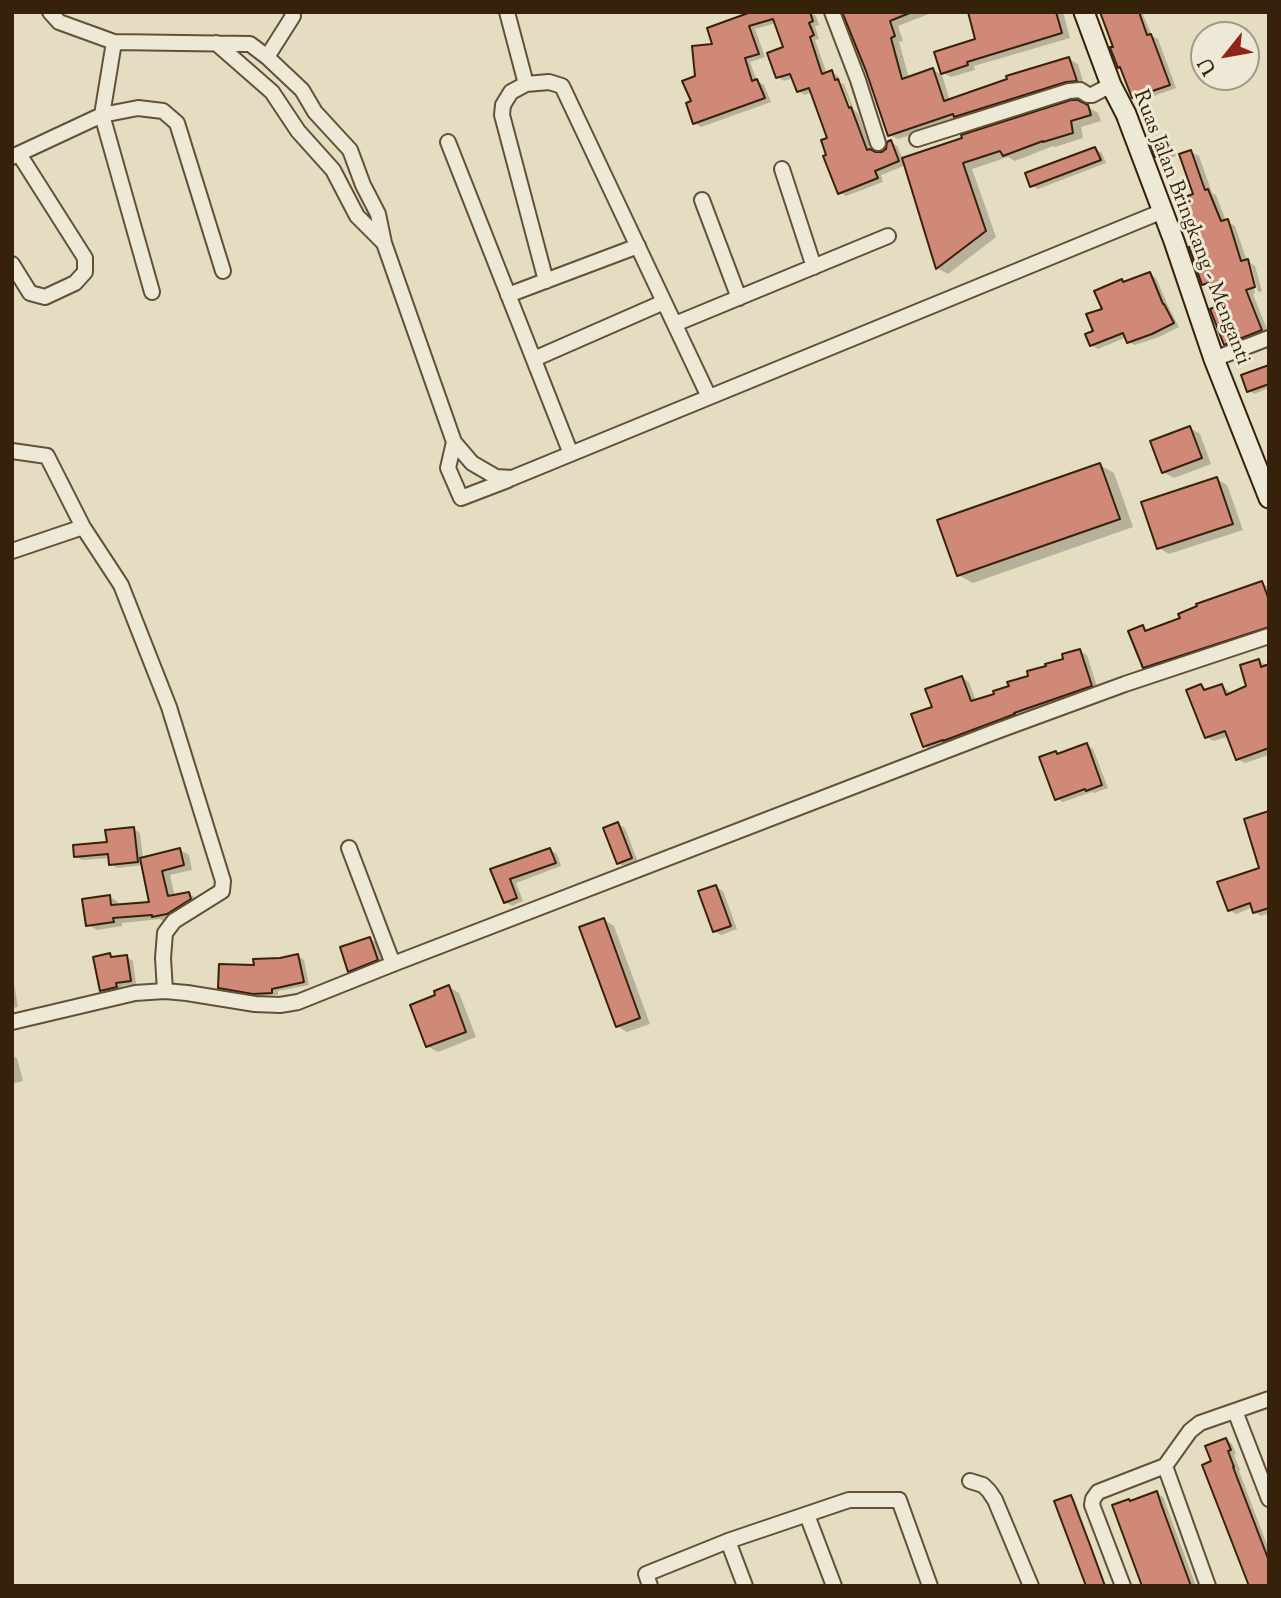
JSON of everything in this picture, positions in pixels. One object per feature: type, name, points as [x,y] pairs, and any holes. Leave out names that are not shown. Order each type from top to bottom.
[{"type":"main road","name":"Ruas Jalan Bringkang - Menganti","points":[[1084,12],[1163,211],[1214,359],[1269,498]]},
{"type":"street","points":[[50,12],[60,22],[114,42],[250,44],[302,90],[315,112],[350,150],[363,185],[378,214],[384,243],[454,442],[472,463],[496,477],[512,478]]},
{"type":"street","points":[[267,57],[293,16],[292,12]]},
{"type":"street","points":[[507,12],[526,84]]},
{"type":"street","points":[[832,12],[878,143]]},
{"type":"street","points":[[114,42],[102,115],[152,292]]},
{"type":"street","points":[[216,43],[272,92],[298,131],[333,170],[357,216],[384,243]]},
{"type":"street","points":[[546,281],[502,115],[503,105],[511,92],[526,84],[549,82],[562,86],[709,397]]},
{"type":"street","points":[[917,139],[1069,91],[1080,90],[1092,95],[1111,85]]},
{"type":"street","points":[[12,264],[30,293],[45,297],[75,283],[85,272],[85,258],[16,156],[102,115],[138,108],[163,111],[177,123],[222,271]]},
{"type":"street","points":[[298,131],[315,112]]},
{"type":"street","points":[[448,142],[571,454]]},
{"type":"street","points":[[782,169],[814,267]]},
{"type":"street","points":[[702,200],[739,298]]},
{"type":"street","points":[[454,442],[448,468],[461,498],[1163,211]]},
{"type":"street","points":[[675,324],[888,236]]},
{"type":"street","points":[[508,295],[638,246]]},
{"type":"street","points":[[534,359],[664,302]]},
{"type":"street","points":[[1214,359],[1269,338]]},
{"type":"street","points":[[12,452],[47,456],[83,527],[121,585],[169,707],[223,881],[222,891],[174,921],[165,933],[165,991]]},
{"type":"street","points":[[12,551],[83,527]]},
{"type":"street","points":[[12,1022],[135,993],[165,991],[255,1004],[298,1002],[996,730],[1269,636]]},
{"type":"street","points":[[349,848],[393,964]]},
{"type":"street","points":[[1123,1586],[1092,1505],[1098,1492],[1165,1466],[1190,1431],[1200,1423],[1269,1399]]},
{"type":"street","points":[[1236,1411],[1269,1499]]},
{"type":"street","points":[[1165,1466],[1208,1586]]},
{"type":"street","points":[[970,1481],[983,1485],[995,1500],[1031,1586]]},
{"type":"street","points":[[650,1586],[646,1574],[729,1541],[849,1500],[899,1500],[930,1586]]},
{"type":"street","points":[[807,1515],[834,1586]]},
{"type":"street","points":[[729,1541],[745,1586]]},
{"type":"building","points":[[751,12],[810,12],[813,21],[809,23],[814,35],[810,37],[822,74],[832,70],[835,80],[838,79],[867,150],[882,152],[891,140],[899,161],[875,171],[878,178],[838,194],[823,156],[826,155],[821,140],[827,138],[809,88],[797,92],[790,74],[776,78],[767,53],[783,47],[773,19],[749,26],[759,54],[745,58],[752,81],[757,79],[765,98],[693,124],[686,103],[691,101],[682,81],[695,76],[692,46],[712,44],[707,28]]},
{"type":"building","points":[[842,12],[912,12],[890,21],[895,36],[891,38],[902,79],[933,68],[944,101],[1007,79],[1006,76],[1069,57],[1077,81],[1066,82],[954,117],[953,114],[888,136]]},
{"type":"building","points":[[968,12],[1056,12],[1062,33],[967,62],[968,65],[941,74],[934,52],[975,39]]},
{"type":"building","points":[[1100,12],[1139,12],[1147,35],[1151,34],[1170,85],[1132,98],[1111,50],[1110,47],[1113,47]]},
{"type":"building","points":[[1071,100],[1088,105],[1091,115],[1071,121],[1073,133],[1003,156],[1000,151],[963,163],[986,231],[936,269],[902,158],[962,138],[961,135]]},
{"type":"building","points":[[1166,140],[1170,153],[1155,157],[1151,145]]},
{"type":"building","points":[[1095,147],[1101,160],[1030,187],[1025,173]]},
{"type":"building","points":[[1191,150],[1205,190],[1208,189],[1221,221],[1228,219],[1241,261],[1248,259],[1255,287],[1246,290],[1262,330],[1224,345],[1210,309],[1215,307],[1208,283],[1202,285],[1189,247],[1194,245],[1183,213],[1187,211],[1182,198],[1193,194],[1179,154]]},
{"type":"building","points":[[1150,272],[1174,323],[1127,343],[1123,333],[1090,346],[1085,334],[1093,331],[1086,314],[1102,309],[1094,291],[1122,279],[1123,282]]},
{"type":"building","points":[[1269,365],[1269,384],[1247,392],[1241,375]]},
{"type":"building","points":[[1190,426],[1202,458],[1162,473],[1150,441]]},
{"type":"building","points":[[1100,463],[1120,519],[957,576],[937,520]]},
{"type":"building","points":[[1217,477],[1233,524],[1157,549],[1141,502]]},
{"type":"building","points":[[1262,581],[1269,600],[1269,627],[1143,668],[1128,631],[1143,625],[1145,631],[1180,618],[1178,614],[1197,606],[1196,604]]},
{"type":"building","points":[[1080,649],[1092,686],[923,747],[911,714],[932,707],[925,689],[962,676],[971,701],[994,694],[993,691],[1009,686],[1007,682],[1028,676],[1027,671],[1063,659],[1062,654]]},
{"type":"building","points":[[1259,659],[1261,667],[1269,664],[1269,748],[1236,760],[1225,731],[1205,738],[1186,690],[1201,684],[1204,690],[1222,684],[1226,695],[1246,686],[1240,665]]},
{"type":"building","points":[[1087,743],[1102,785],[1055,800],[1039,757],[1056,751],[1057,754]]},
{"type":"building","points":[[1269,811],[1269,908],[1253,913],[1250,903],[1228,911],[1217,882],[1259,868],[1244,819]]},
{"type":"building","points":[[618,822],[632,858],[617,864],[603,828]]},
{"type":"building","points":[[134,827],[138,862],[109,865],[108,854],[74,857],[73,845],[107,842],[105,830]]},
{"type":"building","points":[[180,848],[184,865],[162,871],[168,896],[189,892],[191,899],[167,914],[113,918],[114,922],[86,926],[82,899],[110,895],[111,905],[149,902],[140,858]]},
{"type":"building","points":[[550,848],[556,863],[510,879],[517,898],[504,903],[490,869]]},
{"type":"building","points":[[716,885],[731,926],[713,932],[698,891]]},
{"type":"building","points":[[604,918],[640,1018],[616,1027],[579,927]]},
{"type":"building","points":[[370,937],[378,960],[348,972],[340,947]]},
{"type":"building","points":[[110,953],[111,957],[127,955],[131,981],[116,983],[117,987],[100,991],[93,957]]},
{"type":"building","points":[[298,954],[304,982],[272,989],[272,993],[253,994],[218,988],[219,964],[254,965],[253,959]]},
{"type":"building","points":[[449,985],[466,1032],[426,1047],[410,1005],[435,995],[434,991]]},
{"type":"building","points":[[1226,1438],[1233,1467],[1269,1561],[1269,1586],[1249,1586],[1202,1465],[1211,1461],[1205,1446]]},
{"type":"building","points":[[1157,1491],[1191,1586],[1142,1586],[1112,1505]]},
{"type":"building","points":[[1071,1495],[1105,1586],[1086,1586],[1054,1501]]}]
